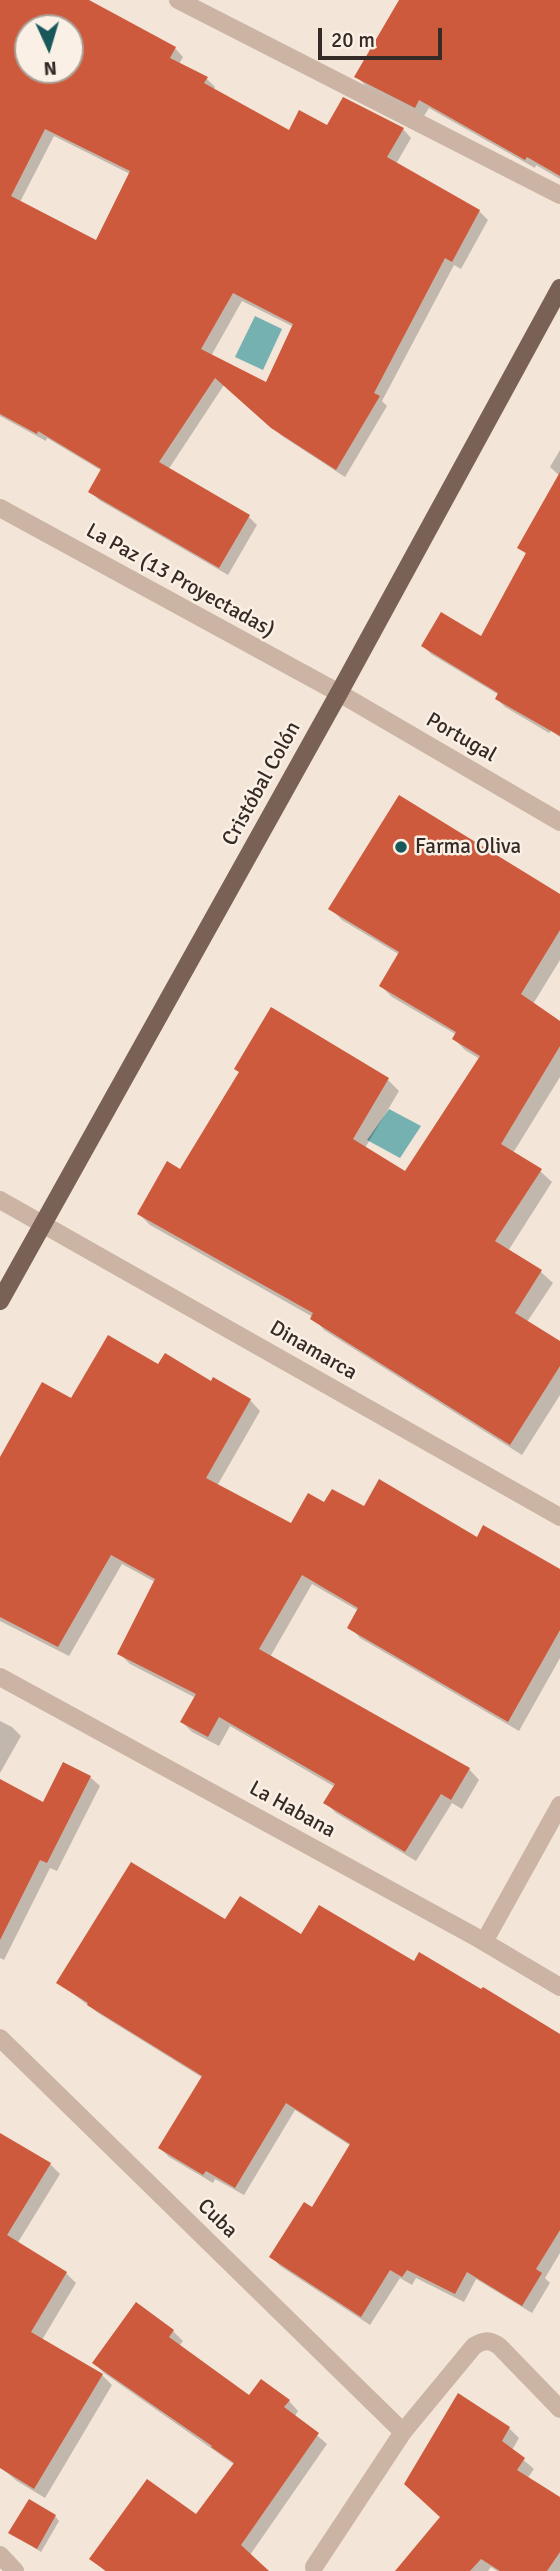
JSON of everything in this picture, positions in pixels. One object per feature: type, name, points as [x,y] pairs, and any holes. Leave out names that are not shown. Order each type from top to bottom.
[{"type":"main road","name":"Cristóbal Colón","points":[[0,1301],[339,693],[560,288]]},
{"type":"street","points":[[178,0],[560,195]]},
{"type":"street","name":"La Paz (13 Proyectadas)","points":[[0,508],[339,693]]},
{"type":"street","name":"Portugal","points":[[339,693],[560,822]]},
{"type":"street","name":"Dinamarca","points":[[0,1199],[560,1517]]},
{"type":"street","name":"La Habana","points":[[0,1677],[484,1942],[560,1987]]},
{"type":"street","points":[[484,1942],[560,1805]]},
{"type":"street","name":"Cuba","points":[[0,2038],[403,2432]]},
{"type":"street","points":[[314,2567],[403,2432],[474,2346],[484,2340],[492,2341],[560,2409]]},
{"type":"street","points":[[0,2555],[15,2571]]},
{"type":"water","points":[[255,316],[282,329],[263,370],[235,357]]},
{"type":"water","points":[[389,1109],[421,1126],[400,1158],[367,1140]]},
{"type":"building","points":[[0,0],[89,0],[176,47],[170,58],[208,77],[204,83],[289,130],[299,110],[327,125],[343,97],[404,128],[387,157],[480,210],[452,262],[445,258],[374,393],[380,396],[336,470],[271,428],[215,378],[159,462],[250,515],[219,568],[88,492],[101,469],[38,431],[37,434],[0,414]],"holes":[[[45,129],[130,171],[96,240],[11,196]],[[233,293],[293,324],[266,382],[201,349]]]},
{"type":"building","points":[[399,0],[560,0],[560,176],[527,157],[525,160],[419,100],[415,108],[354,77]]},
{"type":"building","points":[[560,472],[560,736],[495,699],[498,693],[421,646],[441,612],[481,636],[526,553],[517,548]]},
{"type":"building","points":[[399,795],[560,894],[560,930],[521,994],[560,1021],[560,1046],[501,1144],[542,1169],[495,1241],[542,1270],[515,1313],[560,1341],[560,1366],[510,1445],[310,1319],[313,1313],[137,1214],[167,1161],[180,1169],[239,1072],[234,1069],[271,1007],[389,1078],[353,1139],[405,1171],[480,1056],[452,1039],[456,1032],[379,986],[399,952],[328,909]]},
{"type":"building","points":[[108,1335],[158,1364],[165,1353],[211,1381],[213,1377],[251,1399],[206,1478],[291,1523],[308,1493],[324,1502],[332,1489],[364,1506],[379,1479],[477,1537],[483,1525],[560,1569],[560,1630],[508,1722],[347,1628],[358,1608],[302,1575],[259,1649],[470,1768],[451,1800],[441,1794],[405,1852],[323,1803],[335,1784],[219,1717],[208,1737],[180,1722],[196,1694],[117,1654],[155,1579],[111,1555],[58,1647],[0,1617],[0,1457],[42,1382],[71,1398]]},
{"type":"building","points":[[63,1762],[91,1776],[47,1863],[40,1860],[0,1940],[0,1779],[43,1802]]},
{"type":"building","points":[[131,1862],[225,1919],[240,1896],[301,1934],[319,1905],[414,1961],[419,1952],[560,2034],[560,2230],[536,2269],[542,2273],[522,2306],[467,2272],[455,2294],[407,2270],[402,2277],[390,2270],[361,2317],[269,2257],[304,2202],[312,2207],[350,2144],[286,2103],[235,2188],[206,2171],[203,2175],[158,2148],[202,2076],[56,1983]]},
{"type":"building","points":[[0,2133],[51,2163],[7,2235],[67,2272],[31,2332],[103,2374],[34,2489],[0,2468]]},
{"type":"building","points":[[136,2302],[174,2330],[169,2337],[249,2395],[261,2379],[290,2400],[284,2407],[319,2433],[241,2545],[269,2571],[106,2571],[89,2559],[147,2479],[196,2514],[234,2463],[92,2363]]},
{"type":"building","points":[[458,2393],[510,2427],[502,2441],[525,2458],[517,2470],[560,2497],[560,2552],[547,2571],[500,2571],[481,2559],[470,2571],[395,2571],[440,2517],[404,2484]]},
{"type":"building","points":[[29,2499],[56,2515],[37,2549],[8,2533]]},
{"type":"place","name":"Farma Oliva","points":[[401,847]]}]
